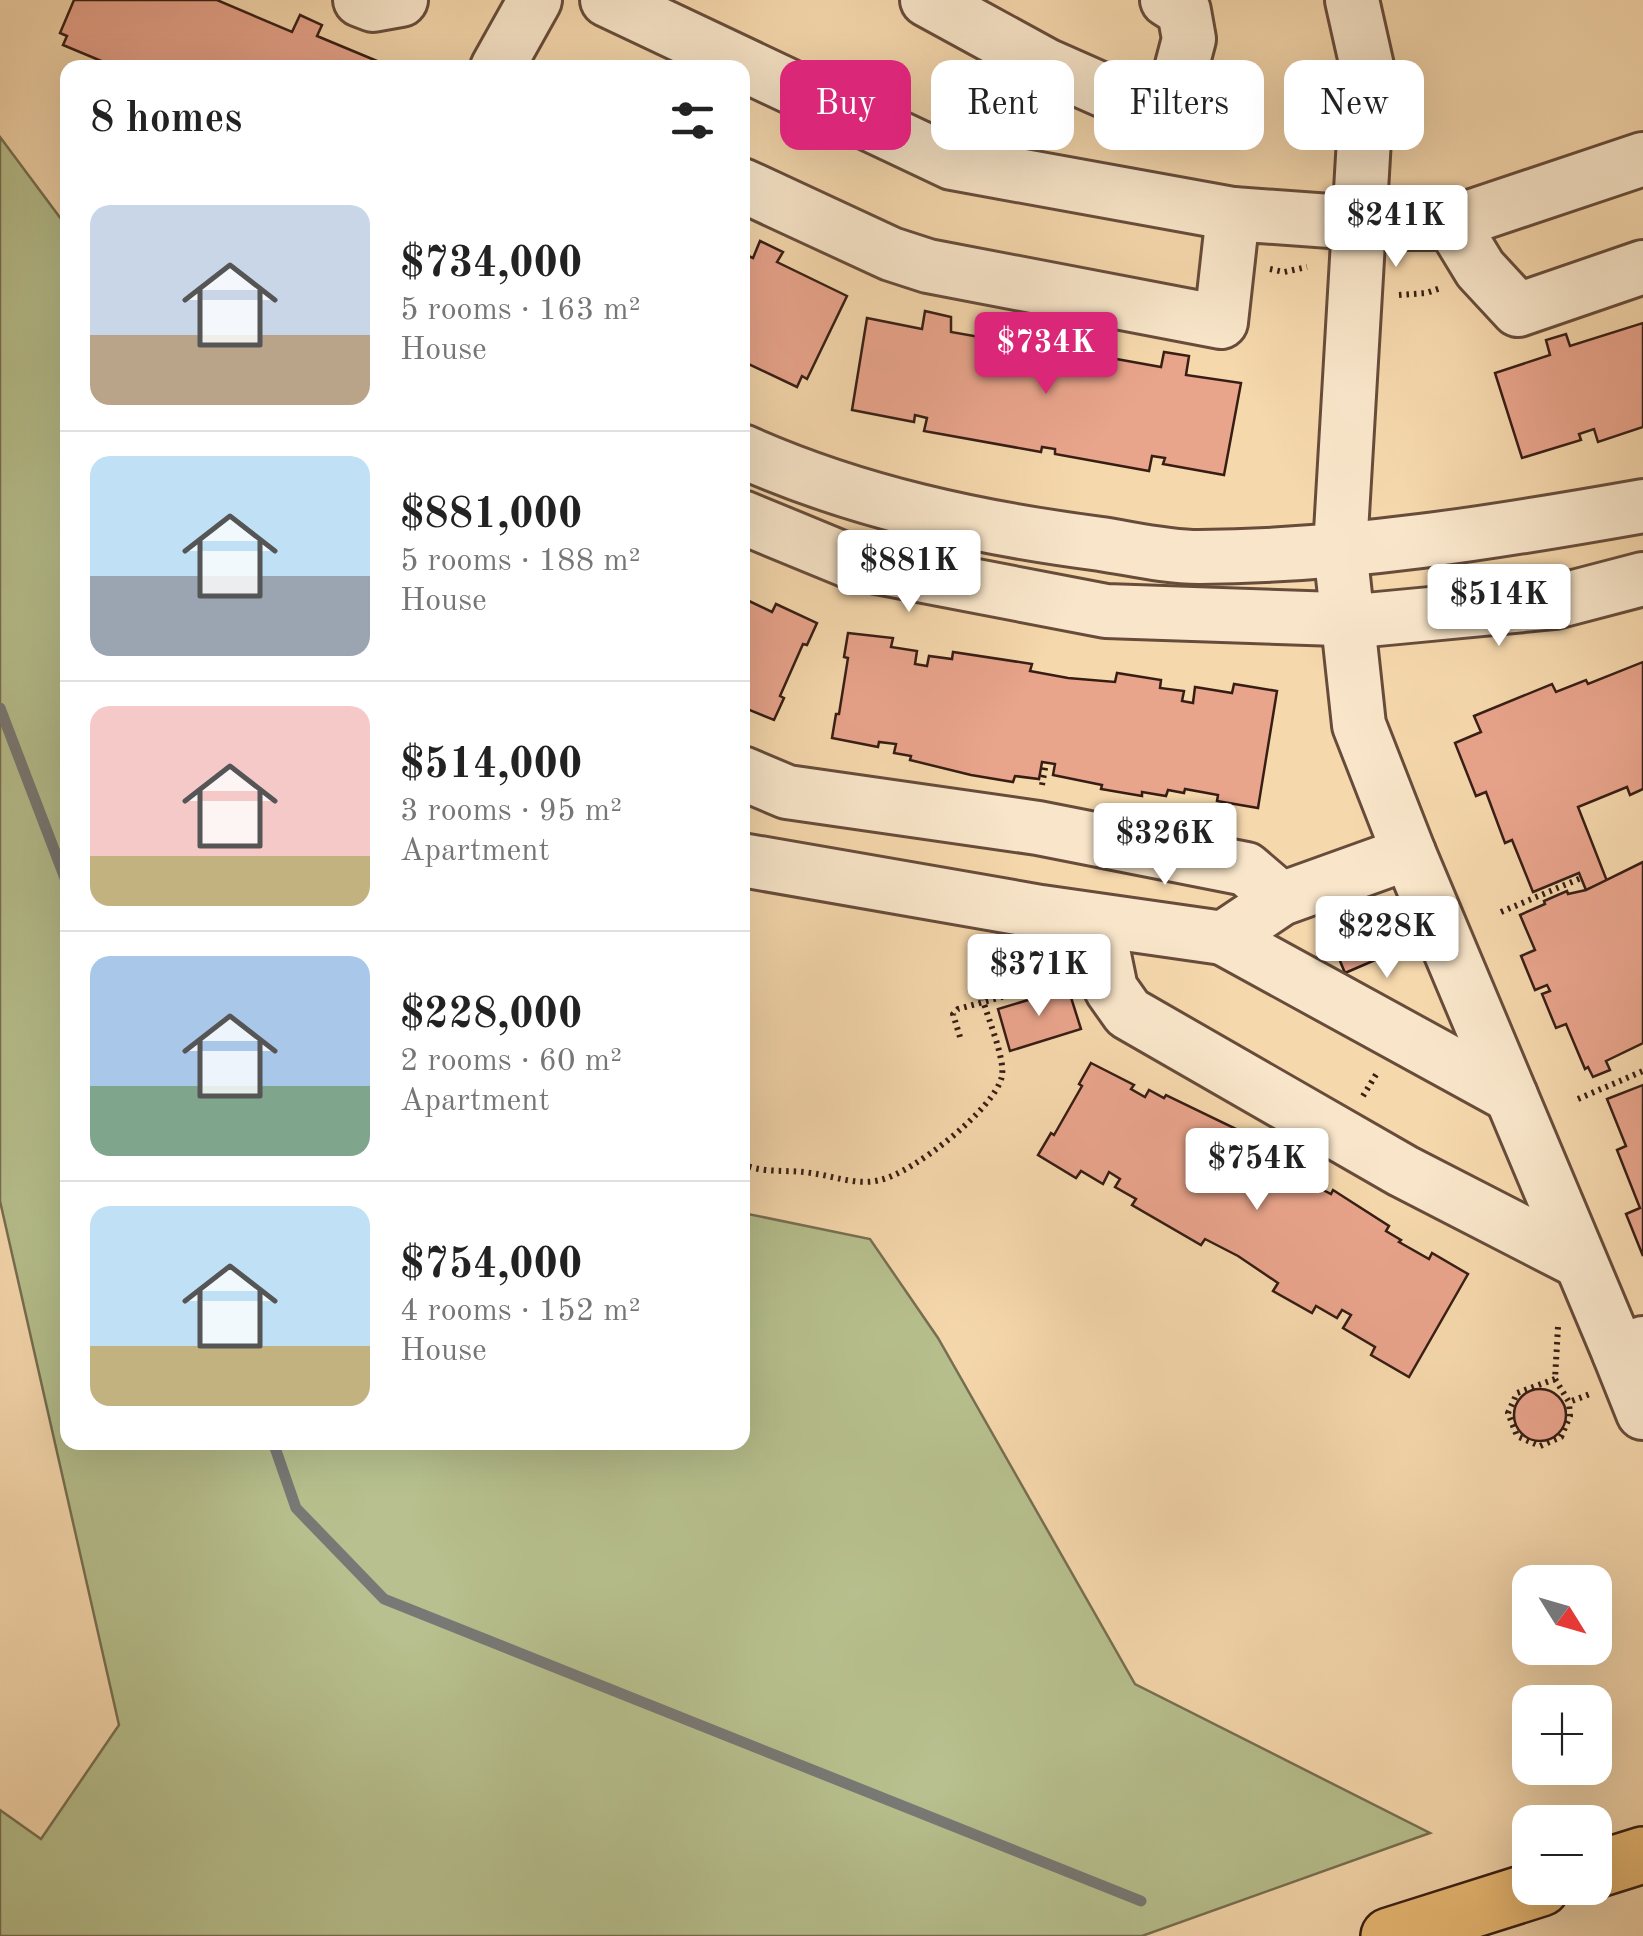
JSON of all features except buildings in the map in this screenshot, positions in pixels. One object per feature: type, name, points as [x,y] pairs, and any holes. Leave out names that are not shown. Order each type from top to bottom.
[{"type":"main road","points":[[1612,1865],[1643,1855]]},
{"type":"main road","points":[[1389,1936],[1512,1897]]},
{"type":"street","points":[[360,0],[373,5],[401,0]]},
{"type":"street","points":[[501,60],[535,0]]},
{"type":"street","points":[[607,0],[734,60]]},
{"type":"street","points":[[928,0],[1046,65],[1123,100],[1157,96],[1179,77],[1188,40],[1184,10],[1166,0]]},
{"type":"street","points":[[1352,0],[1368,71],[1340,549],[1359,725],[1408,854],[1627,1375]]},
{"type":"street","points":[[750,68],[952,163],[1232,214],[1452,223],[1643,159]]},
{"type":"street","points":[[750,189],[892,254],[928,266],[1222,322],[1232,214]]},
{"type":"street","points":[[1452,223],[1480,270],[1518,310],[1643,267]]},
{"type":"street","points":[[750,455],[800,477],[948,519],[1195,557],[1395,544],[1643,506]]},
{"type":"street","points":[[750,520],[851,562],[1106,611],[1367,620],[1555,602],[1643,579]]},
{"type":"street","points":[[1281,898],[1246,869],[1038,828],[765,782],[761,864],[1097,921],[1223,938],[1510,1096]]},
{"type":"street","points":[[1223,938],[1281,898],[1408,854]]},
{"type":"street","points":[[1097,921],[1111,989],[1128,1013],[1403,1170],[1578,1261]]},
{"type":"path","points":[[1264,268],[1284,272],[1308,267]]},
{"type":"path","points":[[1397,295],[1426,294],[1456,283]]},
{"type":"path","points":[[1500,912],[1581,878]]},
{"type":"path","points":[[960,1037],[953,1014],[967,1004],[1042,986]]},
{"type":"path","points":[[750,1168],[809,1172],[862,1183],[883,1180],[908,1168],[962,1128],[1002,1078],[1002,1065],[983,1000]]},
{"type":"path","points":[[1361,1099],[1385,1059]]},
{"type":"path","points":[[1578,1099],[1643,1071]]},
{"type":"path","points":[[1555,1379],[1517,1393],[1508,1414],[1517,1436],[1540,1446],[1561,1436],[1570,1416],[1568,1402],[1555,1379],[1559,1312]]},
{"type":"path","points":[[1568,1402],[1627,1375]]},
{"type":"green space","points":[[0,137],[60,218],[60,1450],[750,1450],[750,1214],[870,1239],[938,1338],[1135,1684],[1430,1833],[1142,1936],[0,1936],[0,1810],[41,1839],[119,1725],[0,1201]]},
{"type":"waterway","points":[[0,708],[60,865]]},
{"type":"waterway","points":[[276,1450],[296,1508],[384,1599],[1141,1901]]}]
